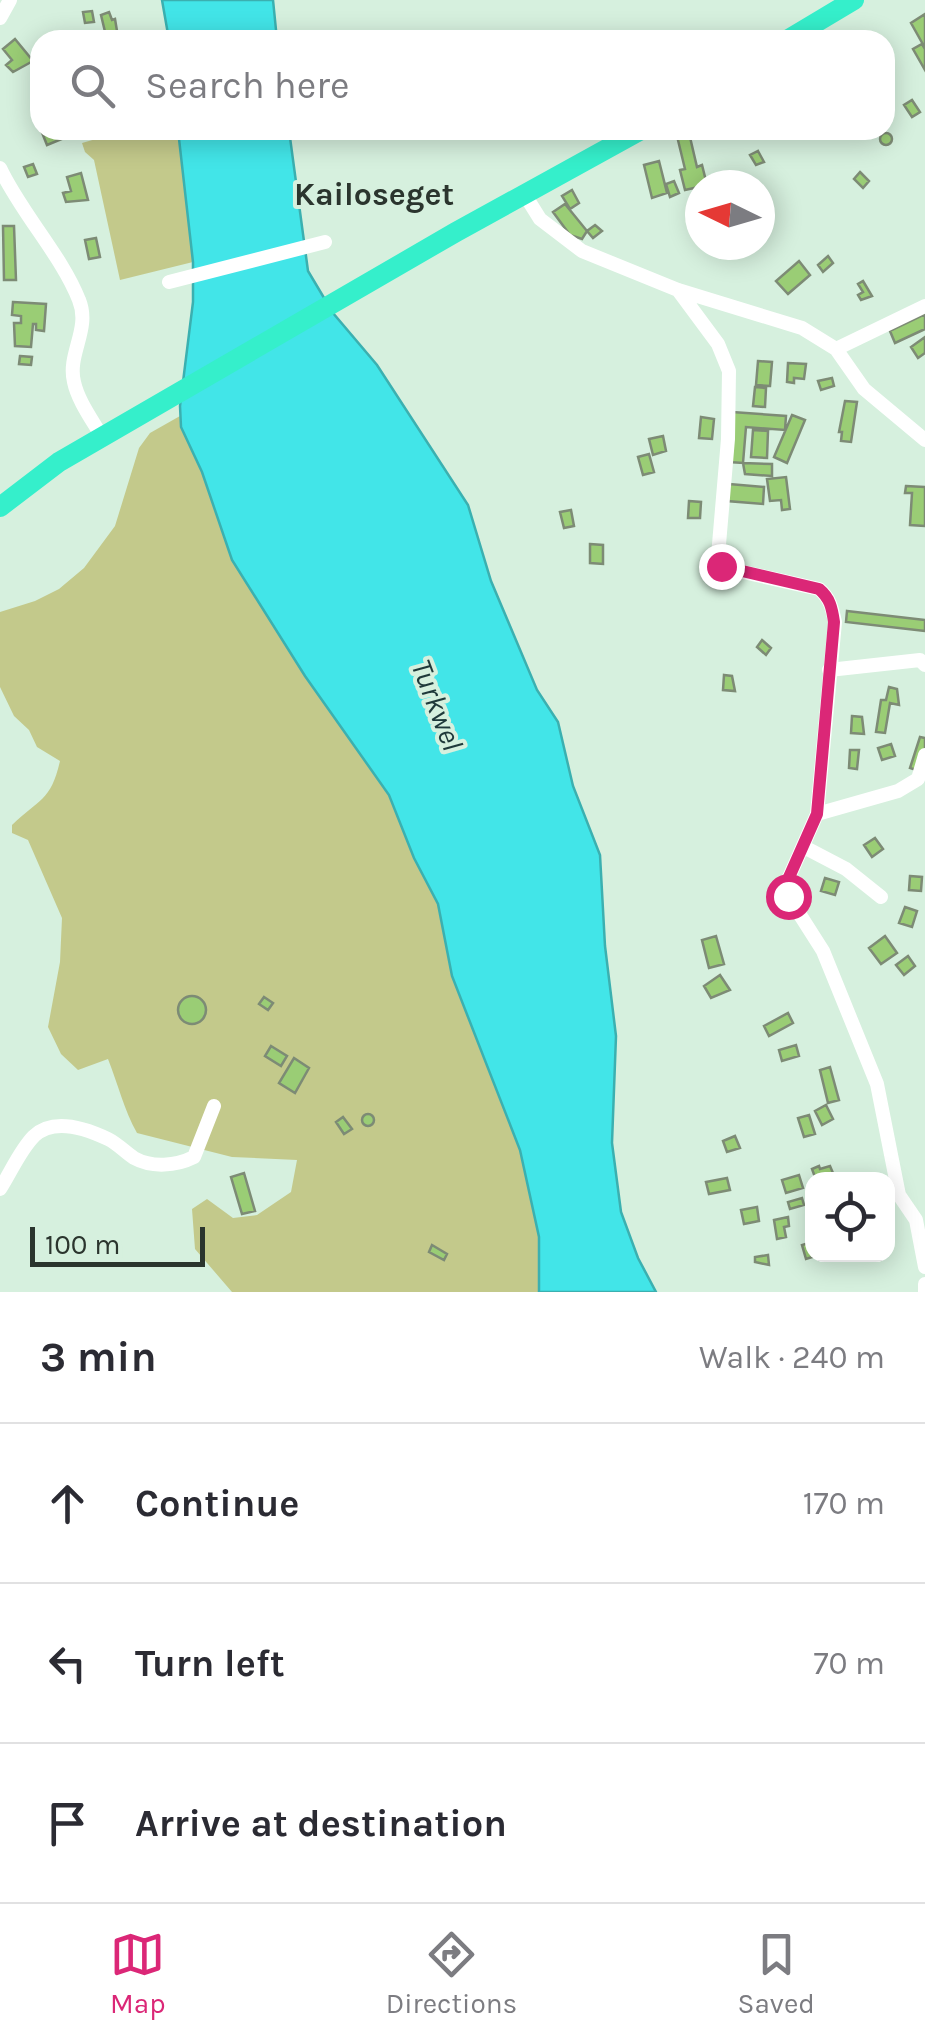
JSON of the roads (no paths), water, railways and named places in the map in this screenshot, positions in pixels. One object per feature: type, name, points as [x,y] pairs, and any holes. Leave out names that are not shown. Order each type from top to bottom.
[{"type":"highway","points":[[804,30],[854,0]]},
{"type":"highway","points":[[0,508],[59,462],[623,140]]},
{"type":"street","points":[[0,18],[10,0]]},
{"type":"street","points":[[0,168],[11,192],[80,300],[84,327],[76,353],[74,381],[102,437]]},
{"type":"street","points":[[525,195],[540,219],[562,239],[613,265],[678,290],[802,328],[836,348],[864,389],[925,440]]},
{"type":"street","points":[[170,282],[325,242]]},
{"type":"street","points":[[678,290],[718,344],[729,371],[719,562],[728,570],[819,589],[827,595],[834,622],[817,814],[786,884],[788,896],[823,951],[869,1061],[885,1112],[899,1195],[916,1220],[925,1267]]},
{"type":"street","points":[[836,348],[925,306]]},
{"type":"street","points":[[829,670],[920,660],[925,665]]},
{"type":"street","points":[[817,814],[898,791],[918,779],[925,755]]},
{"type":"street","points":[[804,847],[846,869],[882,897]]},
{"type":"street","points":[[0,1189],[33,1137],[54,1126],[88,1131],[112,1140],[132,1157],[152,1164],[178,1164],[194,1156],[214,1106]]},
{"type":"street","points":[[925,1284],[925,1292]]},
{"type":"water","points":[[162,0],[273,0],[276,30],[167,30]]},
{"type":"water","name":"Turkwel","points":[[179,140],[290,140],[308,271],[333,313],[377,365],[468,505],[491,581],[537,690],[558,722],[573,786],[600,855],[605,946],[616,1036],[612,1143],[621,1212],[656,1292],[539,1292],[539,1237],[520,1150],[452,976],[438,904],[414,858],[389,795],[305,676],[232,560],[202,472],[181,427],[193,262]]},
{"type":"district","name":"Kailoseget","points":[[374,194]]}]
